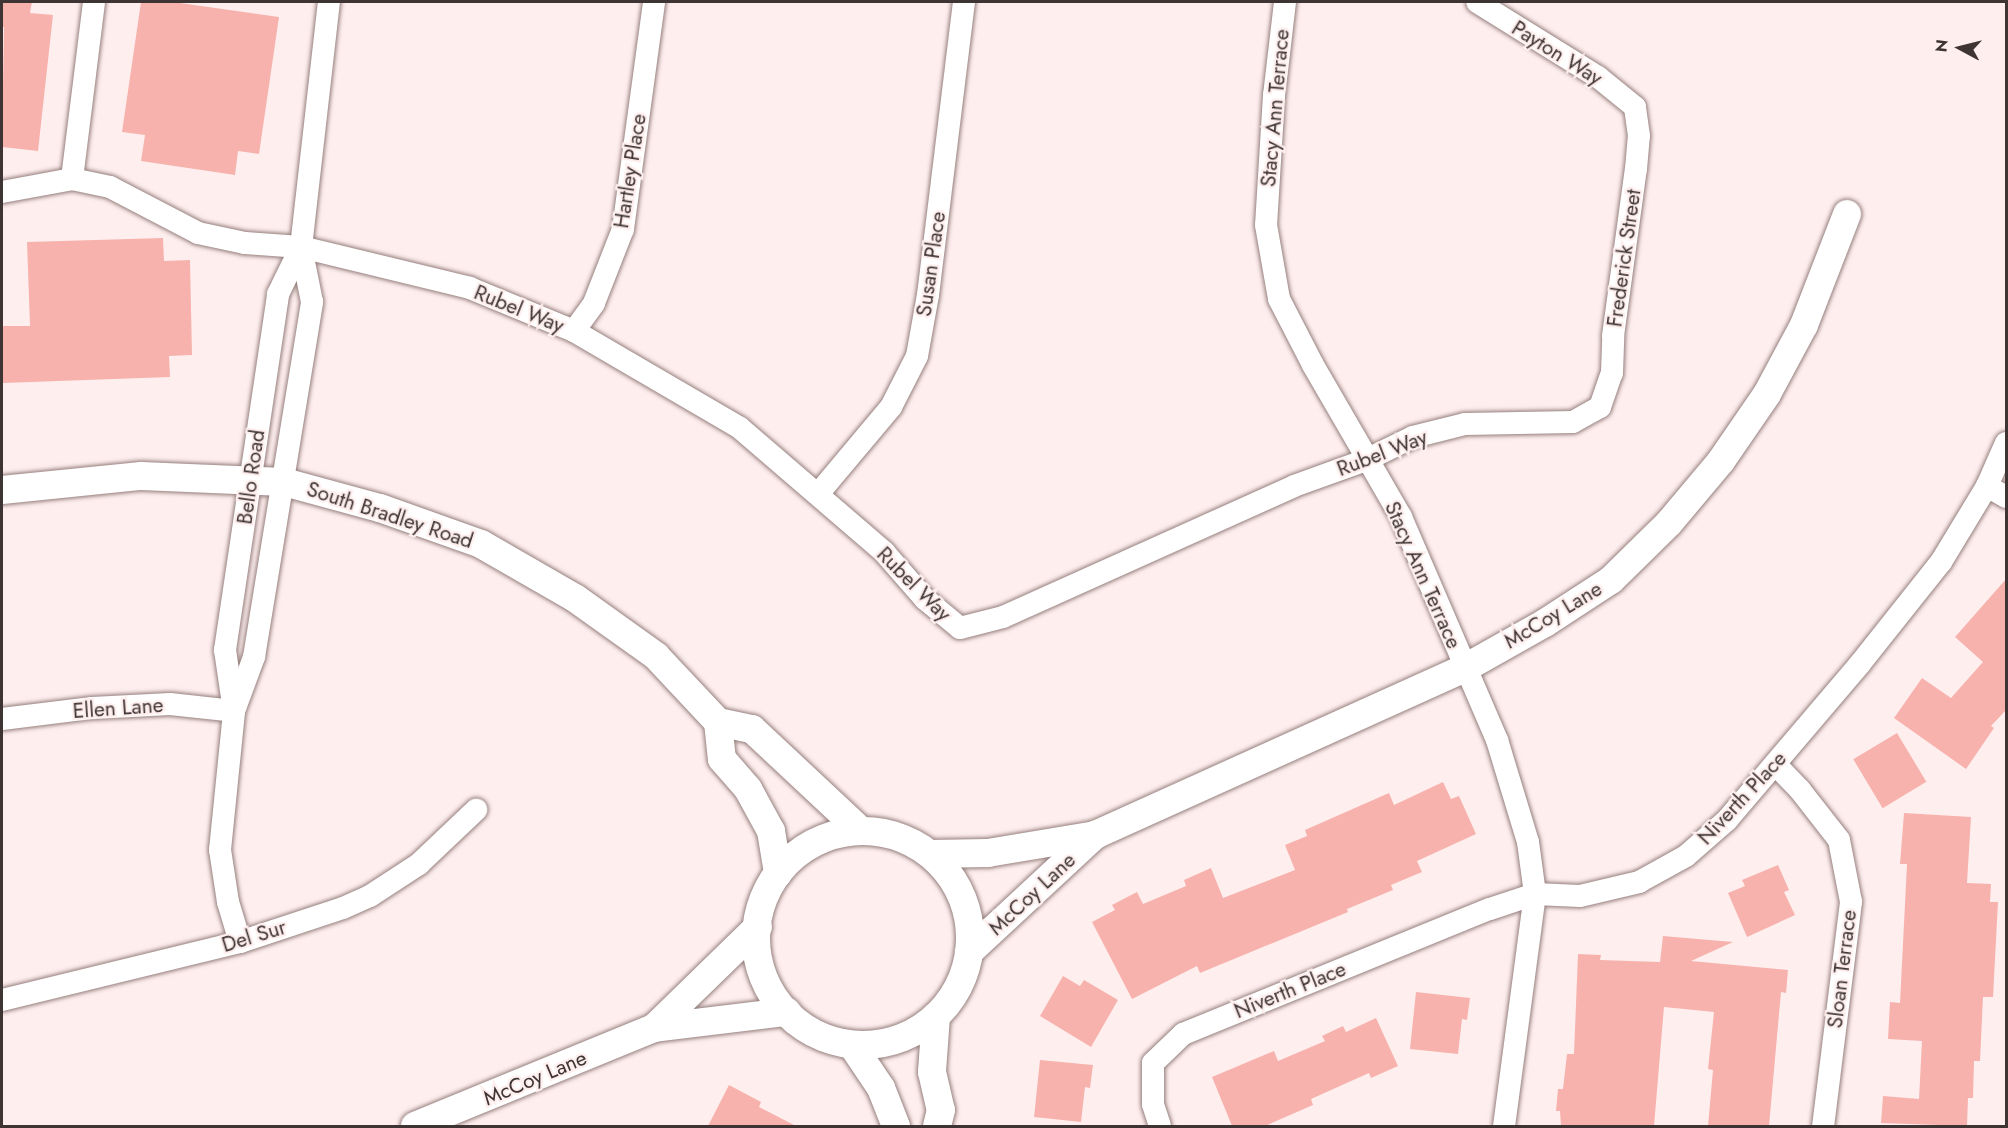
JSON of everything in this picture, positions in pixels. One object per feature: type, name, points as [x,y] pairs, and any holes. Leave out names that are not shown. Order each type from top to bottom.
[{"type":"street","points":[[2,192],[72,178],[94,2]]},
{"type":"street","name":"Bello Road","points":[[234,711],[254,657],[312,302],[301,247],[329,2]]},
{"type":"street","name":"Hartley Place","points":[[574,331],[594,303],[622,229],[654,2]]},
{"type":"street","name":"Susan Place","points":[[818,494],[891,407],[917,357],[928,295],[964,2]]},
{"type":"street","name":"Stacy Ann Terrace","points":[[1285,2],[1274,95],[1266,225],[1279,299],[1366,459],[1401,517],[1497,740],[1528,842],[1535,894],[1504,1126]]},
{"type":"street","name":"Payton Way","points":[[1477,2],[1598,76],[1635,107]]},
{"type":"street","name":"Frederick Street","points":[[1600,408],[1612,373],[1613,336],[1636,169],[1639,136],[1635,107]]},
{"type":"street","name":"Rubel Way","points":[[72,178],[110,187],[198,233],[245,243],[301,247],[470,288],[574,331],[740,428],[884,552],[925,599],[960,628],[1003,617],[1294,486],[1366,459],[1413,437],[1465,424],[1573,422],[1600,408]]},
{"type":"street","name":"McCoy Lane","points":[[930,855],[988,853],[1095,835],[1465,668],[1545,623],[1611,580],[1670,523],[1721,461],[1767,393],[1803,325],[1847,214]]},
{"type":"street","name":"Bello Road","points":[[240,942],[228,902],[220,850],[234,711],[225,650],[278,294],[301,247]]},
{"type":"street","name":"Niverth Place","points":[[1160,1126],[1153,1104],[1153,1063],[1183,1034],[1490,909],[1535,894],[1580,896],[1638,882],[1686,856],[1727,820],[1775,764],[1859,664],[1997,492],[2007,443]]},
{"type":"street","name":"South Bradley Road","points":[[2,490],[141,476],[251,480],[284,482],[380,508],[481,544],[575,598],[656,656],[718,722]]},
{"type":"street","name":"Ellen Lane","points":[[2,719],[92,708],[170,704],[234,711]]},
{"type":"street","points":[[778,873],[771,831],[748,789],[722,759],[718,722],[752,729],[861,831]]},
{"type":"street","name":"Sloan Terrace","points":[[1775,764],[1800,790],[1839,840],[1851,902],[1823,1126]]},
{"type":"street","name":"Del Sur","points":[[2,1000],[240,942],[343,908],[369,896],[419,864],[476,810]]},
{"type":"street","points":[[861,831],[885,833],[909,841],[930,855],[949,874],[962,898],[969,925],[969,952],[963,976],[952,998],[936,1016],[918,1030],[897,1040],[875,1045],[852,1045],[824,1038],[799,1024],[778,1004],[764,979],[756,943],[761,906],[778,873],[795,856],[815,842],[837,834],[861,831]]},
{"type":"street","name":"McCoy Lane","points":[[969,952],[1095,835]]},
{"type":"street","name":"McCoy Lane","points":[[654,1028],[758,927]]},
{"type":"street","name":"McCoy Lane","points":[[415,1126],[654,1028],[787,1012]]},
{"type":"street","points":[[936,1016],[932,1072],[941,1110],[937,1126]]},
{"type":"street","points":[[852,1045],[881,1088],[896,1126]]},
{"type":"building","points":[[2,2],[32,2],[30,13],[53,15],[38,151],[2,147],[4,27],[2,27]]},
{"type":"building","points":[[141,2],[173,2],[279,17],[259,154],[238,151],[235,175],[141,161],[145,135],[122,132]]},
{"type":"building","points":[[163,238],[164,261],[190,260],[192,355],[169,356],[170,377],[3,383],[2,326],[30,326],[27,242]]},
{"type":"building","points":[[2007,578],[2007,709],[1991,726],[1994,728],[1966,769],[1894,718],[1922,678],[1951,698],[1983,662],[1955,637]]},
{"type":"building","points":[[1897,733],[1926,782],[1883,808],[1853,759]]},
{"type":"building","points":[[1443,782],[1451,799],[1459,796],[1476,834],[1417,861],[1422,872],[1391,885],[1393,890],[1347,909],[1348,912],[1200,973],[1197,966],[1132,999],[1092,922],[1115,910],[1112,905],[1137,892],[1143,904],[1186,886],[1184,880],[1211,868],[1223,898],[1295,870],[1285,845],[1307,836],[1305,830],[1389,793],[1394,805]]},
{"type":"building","points":[[1904,813],[1971,817],[1967,883],[1991,884],[1990,902],[1998,902],[1993,997],[1983,997],[1980,1061],[1974,1061],[1973,1098],[1968,1098],[1967,1126],[1881,1123],[1883,1096],[1919,1099],[1922,1041],[1888,1039],[1890,1002],[1900,1003],[1907,864],[1900,864]]},
{"type":"building","points":[[1778,865],[1789,890],[1784,892],[1795,915],[1747,937],[1728,893],[1745,886],[1742,880]]},
{"type":"building","points":[[1663,936],[1733,942],[1691,961],[1788,970],[1786,993],[1781,992],[1769,1126],[1708,1126],[1713,1070],[1708,1069],[1714,1012],[1664,1007],[1654,1126],[1561,1126],[1560,1111],[1556,1111],[1558,1089],[1563,1089],[1567,1054],[1574,1054],[1578,954],[1601,955],[1600,960],[1660,962]]},
{"type":"building","points":[[1063,976],[1080,986],[1084,980],[1118,1000],[1091,1047],[1040,1016]]},
{"type":"building","points":[[1416,992],[1470,998],[1467,1020],[1462,1019],[1458,1054],[1410,1049]]},
{"type":"building","points":[[1376,1018],[1398,1066],[1371,1078],[1369,1073],[1311,1099],[1313,1105],[1265,1126],[1232,1126],[1212,1077],[1274,1051],[1278,1061],[1325,1041],[1322,1036],[1343,1026],[1346,1032]]},
{"type":"building","points":[[1040,1060],[1093,1065],[1090,1088],[1085,1087],[1081,1122],[1034,1117]]},
{"type":"building","points":[[729,1085],[761,1102],[759,1107],[796,1126],[708,1126]]}]
